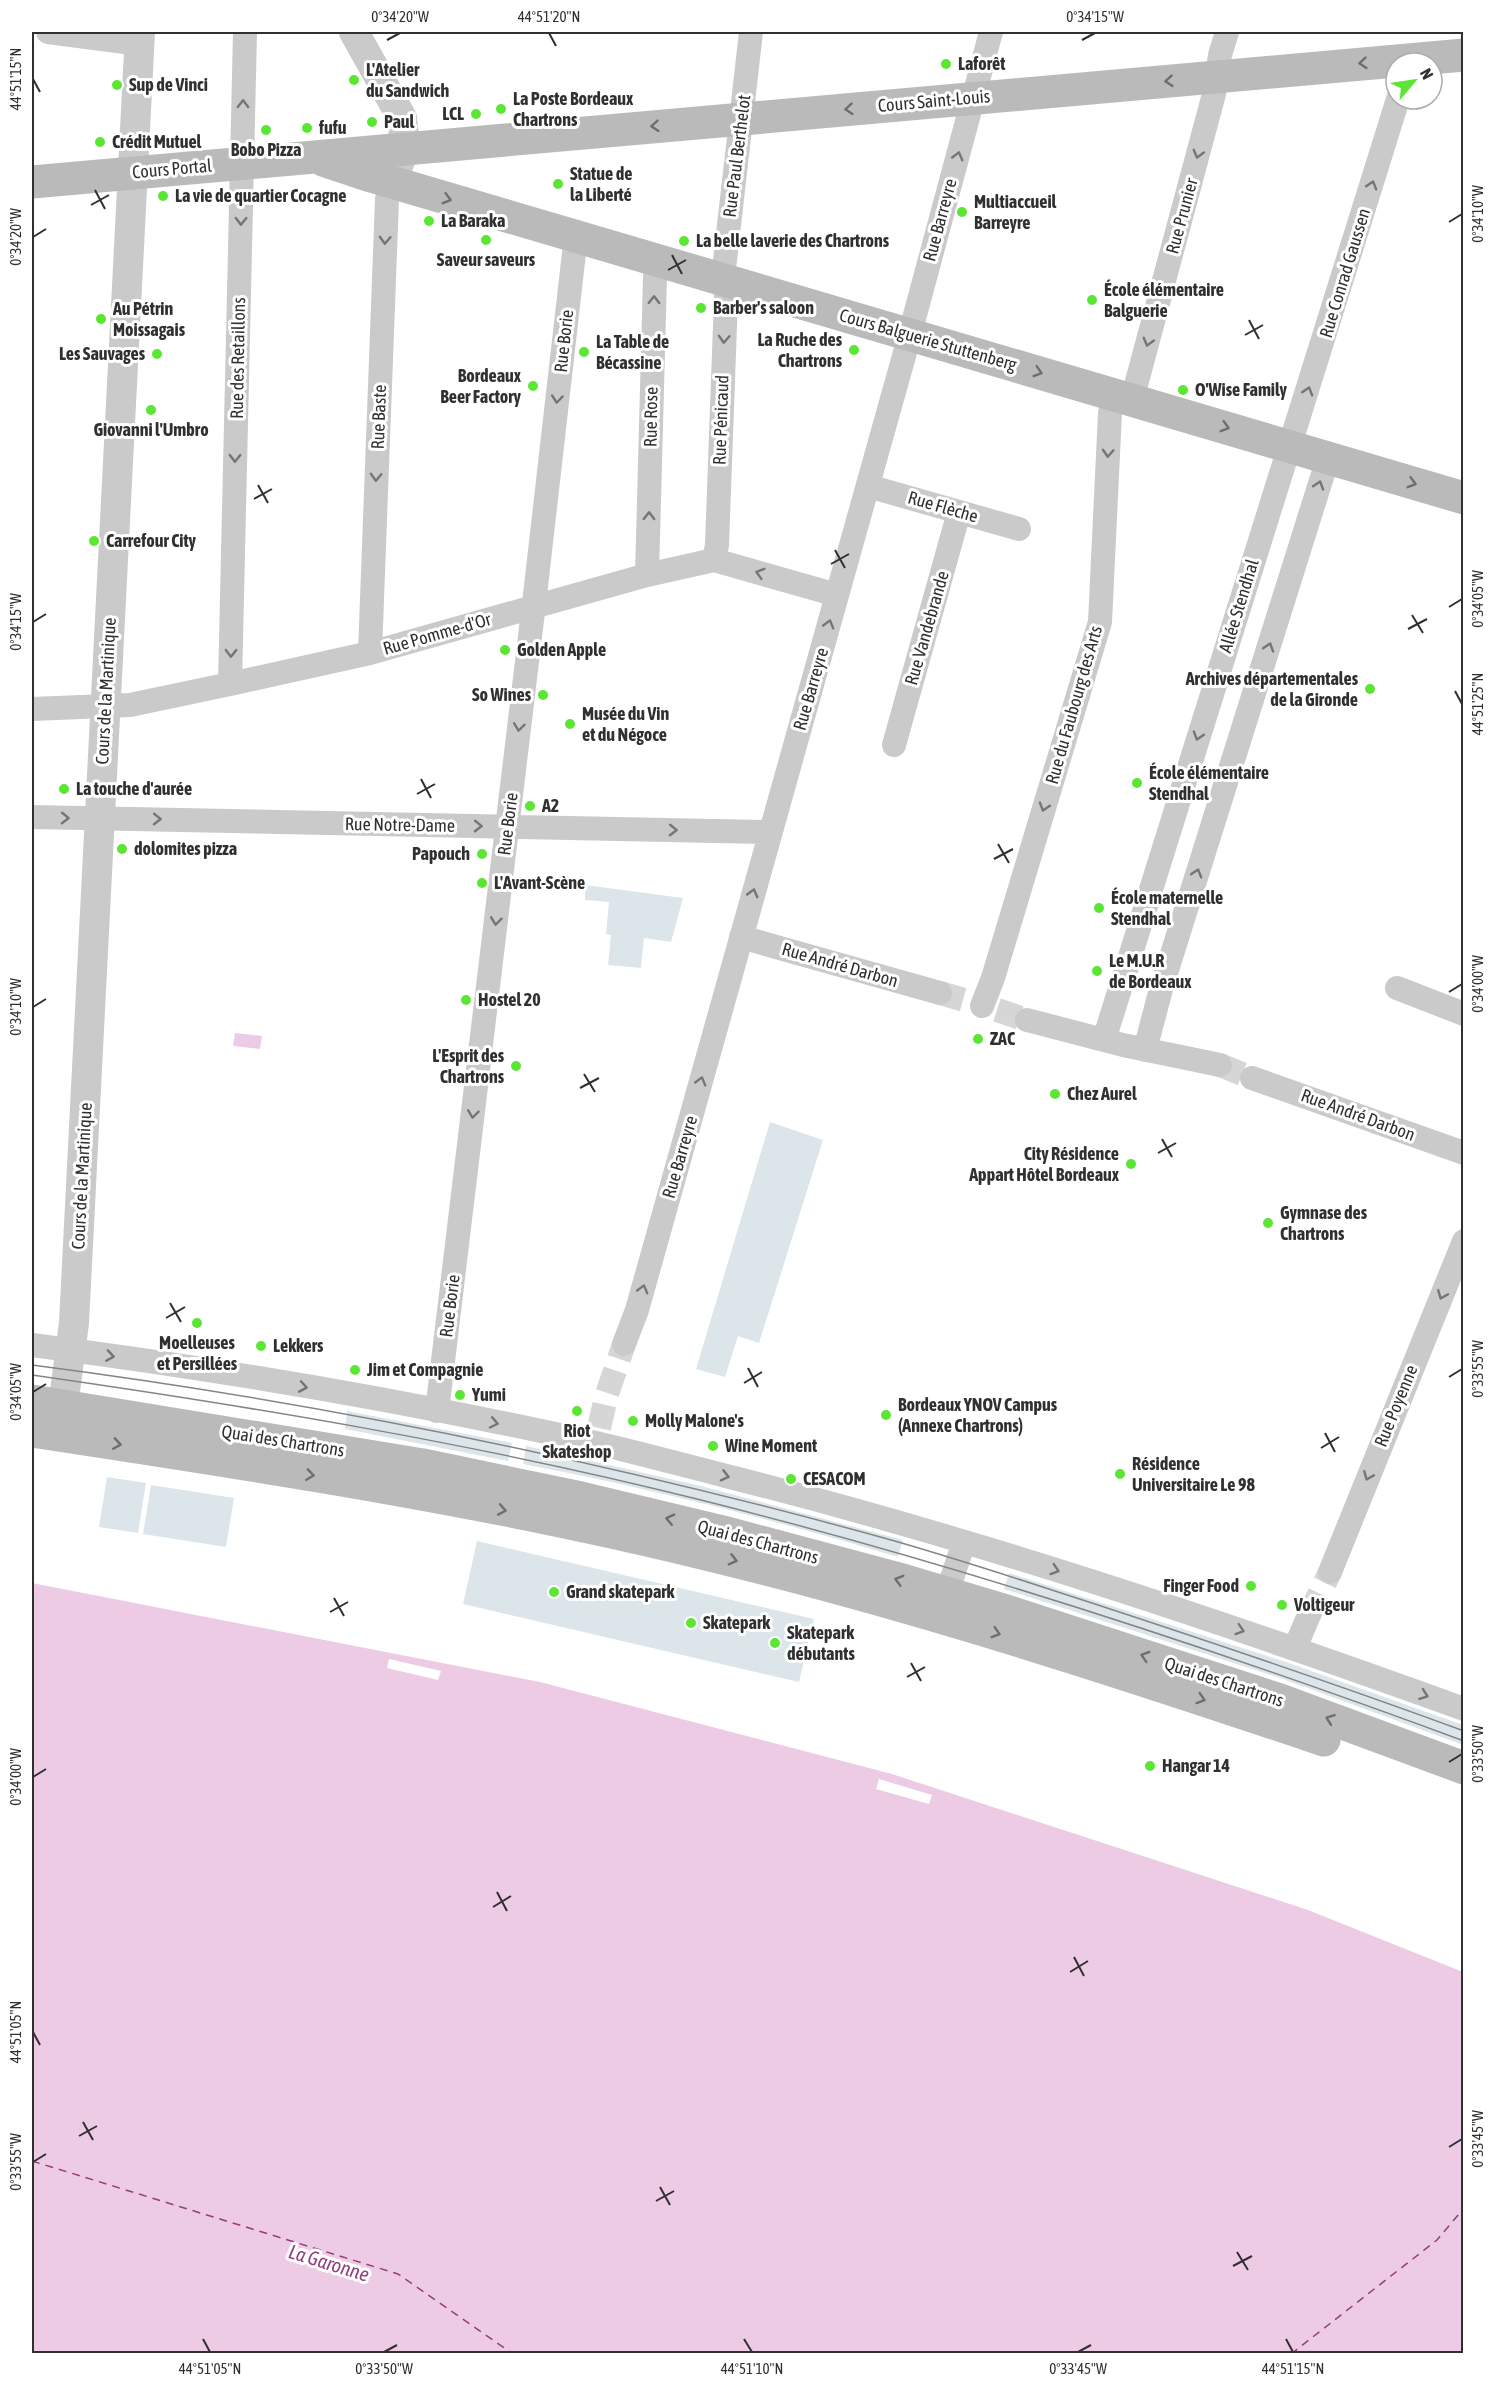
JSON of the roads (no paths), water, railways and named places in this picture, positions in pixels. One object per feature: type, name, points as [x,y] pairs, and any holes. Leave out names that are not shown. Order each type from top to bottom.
[{"type":"main road","name":"Cours Saint-Louis","points":[[1444,57],[1464,55]]},
{"type":"main road","name":"Cours Saint-Louis","points":[[405,148],[1384,63]]},
{"type":"main road","name":"Cours Portal","points":[[32,182],[405,148]]},
{"type":"main road","name":"Cours Portal","points":[[313,156],[392,182]]},
{"type":"main road","name":"Cours Balguerie Stuttenberg","points":[[392,182],[1464,498]]},
{"type":"main road","name":"Quai des Chartrons","points":[[46,1418],[507,1510],[943,1605],[1280,1700],[1464,1768]]},
{"type":"main road","name":"Quai des Chartrons","points":[[943,1605],[1464,1791]]},
{"type":"street","points":[[48,32],[140,38]]},
{"type":"street","name":"Rue des Retaillons","points":[[230,684],[245,32]]},
{"type":"street","points":[[354,32],[402,118],[405,148],[392,182]]},
{"type":"street","name":"Rue Paul Berthelot","points":[[725,280],[724,261],[751,32]]},
{"type":"street","name":"Rue Barreyre","points":[[624,1344],[643,1287],[837,595],[991,32]]},
{"type":"street","name":"Rue Prunier","points":[[1124,398],[1218,76],[1227,32]]},
{"type":"street","name":"Cours de la Martinique","points":[[46,1418],[70,1350],[75,1311],[140,38]]},
{"type":"street","name":"Rue Conrad Gaussen","points":[[1289,446],[1297,429],[1394,111]]},
{"type":"street","name":"Rue Baste","points":[[370,653],[387,199],[392,182]]},
{"type":"street","name":"Rue Borie","points":[[437,1411],[574,253],[578,237]]},
{"type":"street","name":"Rue Rose","points":[[647,575],[655,277],[658,260]]},
{"type":"street","name":"Rue Pénicaud","points":[[714,560],[717,545],[725,280]]},
{"type":"street","name":"Rue du Faubourg des Arts","points":[[982,1006],[996,967],[1100,622],[1110,413],[1124,398]]},
{"type":"street","name":"Allée Stendhal","points":[[1104,1041],[1289,446]]},
{"type":"street","points":[[1145,1050],[1161,989],[1328,458]]},
{"type":"street","name":"Rue Flèche","points":[[867,486],[1019,529]]},
{"type":"street","name":"Rue Vandebrande","points":[[894,745],[959,512]]},
{"type":"street","name":"Rue Pomme-d'Or","points":[[32,709],[130,705],[230,684],[370,653],[647,575],[714,560],[837,595]]},
{"type":"street","name":"Rue Notre-Dame","points":[[32,817],[769,832]]},
{"type":"street","name":"Rue André Darbon","points":[[741,937],[940,993]]},
{"type":"street","points":[[1397,988],[1464,1014]]},
{"type":"street","points":[[1027,1020],[1104,1041],[1220,1065]]},
{"type":"street","name":"Rue André Darbon","points":[[1252,1078],[1464,1153]]},
{"type":"street","name":"Rue Poyenne","points":[[1330,1572],[1464,1241]]},
{"type":"street","points":[[32,1345],[598,1435],[964,1542],[1295,1648],[1464,1709]]},
{"type":"street","points":[[943,1605],[964,1542]]},
{"type":"street","points":[[1295,1648],[1310,1616]]},
{"type":"water","points":[[235,1033],[262,1036],[260,1049],[233,1046]]},
{"type":"water","name":"La Garonne","points":[[32,1583],[540,1682],[892,1774],[1308,1910],[1463,1972],[1463,2353],[32,2353]]},
{"type":"tunnel","points":[[940,993],[968,1001]]},
{"type":"tunnel","points":[[997,1010],[1027,1020]]},
{"type":"tunnel","points":[[1220,1065],[1252,1078]]},
{"type":"tunnel","points":[[599,1428],[606,1397],[624,1344]]},
{"type":"tunnel","points":[[1309,1615],[1330,1572]]},
{"type":"tram line","points":[[32,1365],[247,1397],[461,1436],[779,1510],[911,1546],[1018,1579],[1281,1666],[1464,1731]]},
{"type":"tram line","points":[[32,1375],[366,1428],[532,1461],[697,1499],[891,1551],[1084,1610],[1275,1673],[1464,1741]]},
{"type":"place","name":"Laforêt","points":[[946,64]]},
{"type":"place","name":"L'Atelier du Sandwich","points":[[354,80]]},
{"type":"place","name":"Sup de Vinci","points":[[117,85]]},
{"type":"place","name":"La Poste Bordeaux Chartrons","points":[[501,109]]},
{"type":"place","name":"LCL","points":[[476,114]]},
{"type":"place","name":"Paul","points":[[372,122]]},
{"type":"place","name":"fufu","points":[[307,128]]},
{"type":"place","name":"Bobo Pizza","points":[[266,130]]},
{"type":"place","name":"Crédit Mutuel","points":[[100,142]]},
{"type":"place","name":"Statue de la Liberté","points":[[558,184]]},
{"type":"place","name":"La vie de quartier Cocagne","points":[[163,196]]},
{"type":"place","name":"Multiaccueil Barreyre","points":[[962,212]]},
{"type":"place","name":"La Baraka","points":[[429,221]]},
{"type":"place","name":"Saveur saveurs","points":[[486,240]]},
{"type":"place","name":"La belle laverie des Chartrons","points":[[684,241]]},
{"type":"place","name":"École élémentaire Balguerie","points":[[1092,300]]},
{"type":"place","name":"Barber's saloon","points":[[701,308]]},
{"type":"place","name":"Au Pétrin Moissagais","points":[[101,319]]},
{"type":"place","name":"La Ruche des Chartrons","points":[[854,350]]},
{"type":"place","name":"La Table de Bécassine","points":[[584,352]]},
{"type":"place","name":"Les Sauvages","points":[[157,354]]},
{"type":"place","name":"Bordeaux Beer Factory","points":[[533,386]]},
{"type":"place","name":"O'Wise Family","points":[[1183,390]]},
{"type":"place","name":"Giovanni l'Umbro","points":[[151,410]]},
{"type":"place","name":"Carrefour City","points":[[94,541]]},
{"type":"place","name":"Golden Apple","points":[[505,650]]},
{"type":"place","name":"Archives départementales de la Gironde","points":[[1370,689]]},
{"type":"place","name":"So Wines","points":[[543,695]]},
{"type":"place","name":"Musée du Vin et du Négoce","points":[[570,724]]},
{"type":"place","name":"École élémentaire Stendhal","points":[[1137,783]]},
{"type":"place","name":"La touche d'aurée","points":[[64,789]]},
{"type":"place","name":"A2","points":[[530,806]]},
{"type":"place","name":"dolomites pizza","points":[[122,849]]},
{"type":"place","name":"Papouch","points":[[482,854]]},
{"type":"place","name":"L'Avant-Scène","points":[[482,883]]},
{"type":"place","name":"École maternelle Stendhal","points":[[1099,908]]},
{"type":"place","name":"Le M.U.R de Bordeaux","points":[[1097,971]]},
{"type":"place","name":"Hostel 20","points":[[466,1000]]},
{"type":"place","name":"ZAC","points":[[978,1039]]},
{"type":"place","name":"L'Esprit des Chartrons","points":[[516,1066]]},
{"type":"place","name":"Chez Aurel","points":[[1055,1094]]},
{"type":"place","name":"City Résidence Appart Hôtel Bordeaux","points":[[1131,1164]]},
{"type":"place","name":"Gymnase des Chartrons","points":[[1268,1223]]},
{"type":"place","name":"Moelleuses et Persillées","points":[[197,1323]]},
{"type":"place","name":"Lekkers","points":[[261,1346]]},
{"type":"place","name":"Jim et Compagnie","points":[[355,1370]]},
{"type":"place","name":"Yumi","points":[[460,1395]]},
{"type":"place","name":"Riot Skateshop","points":[[577,1411]]},
{"type":"place","name":"Bordeaux YNOV Campus (Annexe Chartrons)","points":[[886,1415]]},
{"type":"place","name":"Molly Malone's","points":[[633,1421]]},
{"type":"place","name":"Wine Moment","points":[[713,1446]]},
{"type":"place","name":"Résidence Universitaire Le 98","points":[[1120,1474]]},
{"type":"place","name":"CESACOM","points":[[791,1479]]},
{"type":"place","name":"Finger Food","points":[[1251,1586]]},
{"type":"place","name":"Grand skatepark","points":[[554,1592]]},
{"type":"place","name":"Voltigeur","points":[[1282,1605]]},
{"type":"place","name":"Skatepark","points":[[691,1623]]},
{"type":"place","name":"Skatepark débutants","points":[[775,1643]]},
{"type":"place","name":"Hangar 14","points":[[1150,1766]]}]
